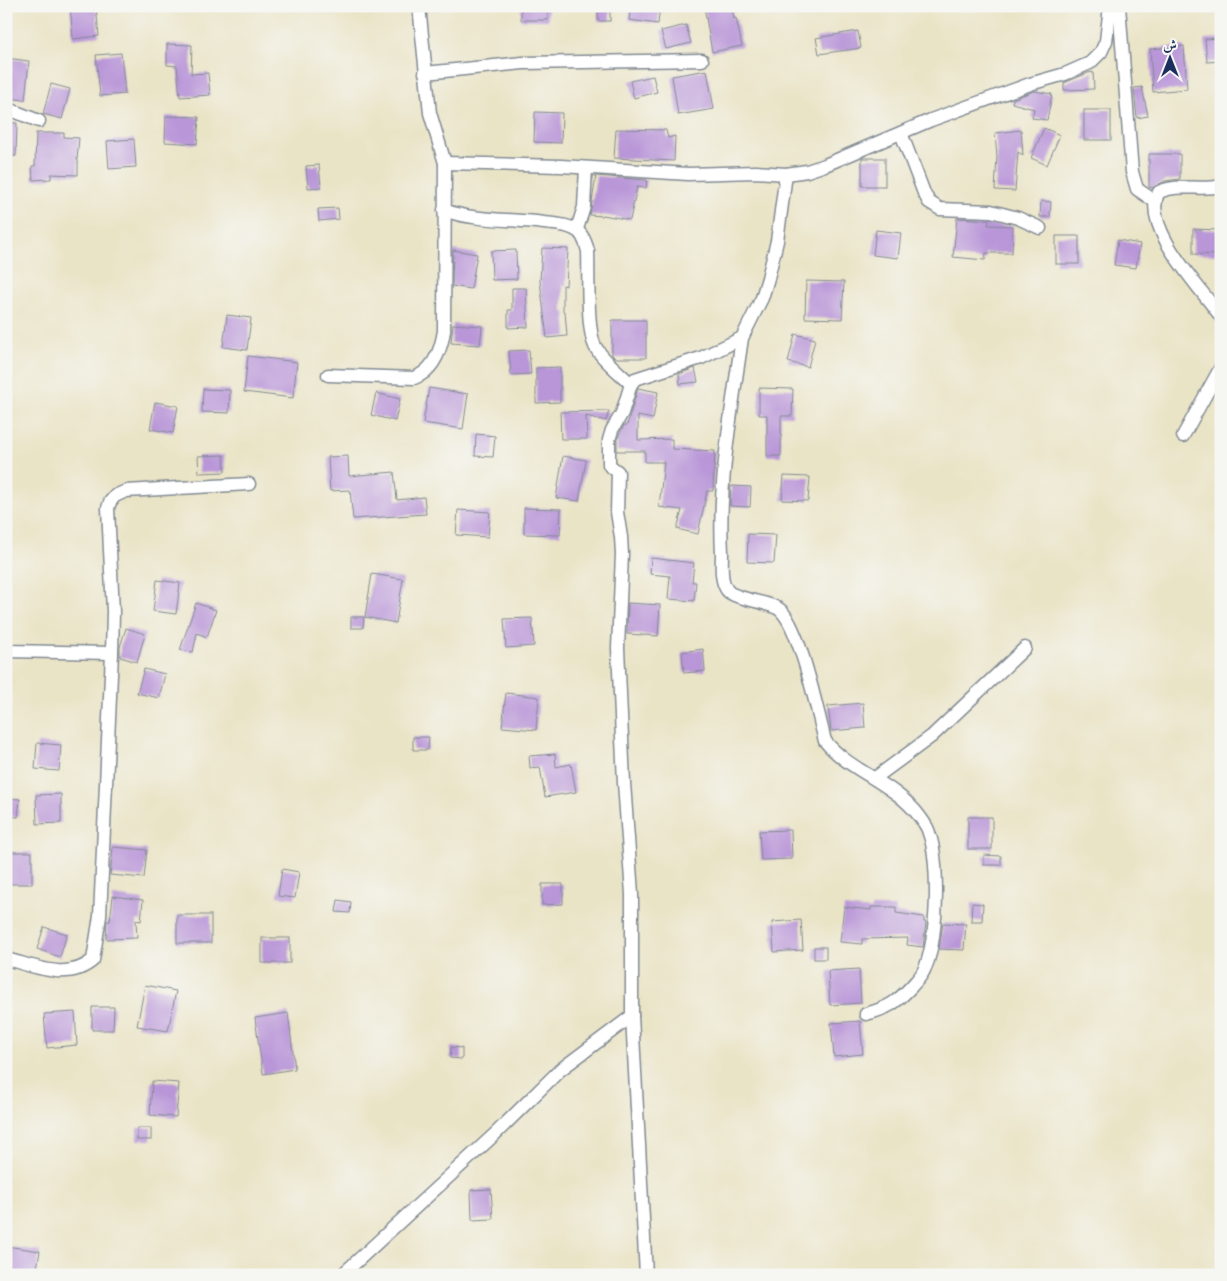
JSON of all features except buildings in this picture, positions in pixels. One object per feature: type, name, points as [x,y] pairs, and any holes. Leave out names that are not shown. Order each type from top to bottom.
[{"type":"street","points":[[328,376],[414,378],[423,374],[429,368],[440,348],[444,331],[444,163],[432,121],[425,73],[419,6]]},
{"type":"street","points":[[444,163],[586,168],[663,174],[756,172],[786,174],[802,172],[825,165],[997,96],[1065,74],[1090,63],[1101,52],[1106,41],[1110,6]]},
{"type":"street","points":[[1119,6],[1132,172],[1137,189],[1156,202]]},
{"type":"street","points":[[425,73],[523,63],[702,60]]},
{"type":"street","points":[[6,108],[39,121]]},
{"type":"street","points":[[901,133],[929,202],[940,209],[991,212],[1018,218],[1040,228]]},
{"type":"street","points":[[577,229],[584,207],[586,168]]},
{"type":"street","points":[[786,174],[777,241],[768,278],[762,298],[742,338],[722,487],[720,523],[723,582],[728,592],[739,597],[762,602],[780,610],[789,622],[801,648],[825,741],[834,751],[904,800],[920,817],[930,833],[935,864],[935,919],[930,954],[922,974],[898,1001],[881,1010],[866,1014]]},
{"type":"street","points":[[1221,186],[1213,188],[1166,189],[1159,192],[1156,202],[1157,217],[1163,233],[1187,275],[1221,317]]},
{"type":"street","points":[[444,210],[457,215],[547,223],[577,229],[588,251],[592,341],[598,352],[631,384]]},
{"type":"street","points":[[1208,300],[1221,300]]},
{"type":"street","points":[[646,1275],[632,1016],[632,894],[624,783],[618,648],[621,537],[617,512],[618,472],[609,465],[609,440],[612,430],[622,413],[631,384],[635,379],[701,358],[742,338]]},
{"type":"street","points":[[1183,436],[1221,367]]},
{"type":"street","points":[[6,959],[54,971],[67,972],[86,966],[94,960],[100,916],[112,653],[113,612],[108,520],[110,502],[115,496],[126,491],[249,484]]},
{"type":"street","points":[[875,778],[932,736],[1025,648]]},
{"type":"street","points":[[6,651],[112,653]]},
{"type":"street","points":[[342,1275],[494,1135],[560,1070],[632,1016]]}]
